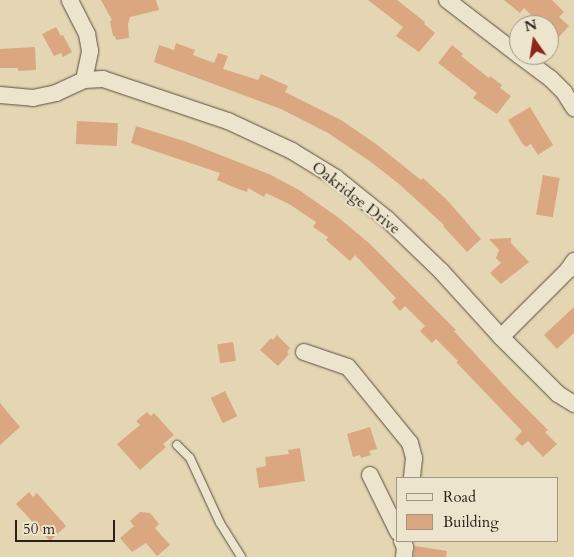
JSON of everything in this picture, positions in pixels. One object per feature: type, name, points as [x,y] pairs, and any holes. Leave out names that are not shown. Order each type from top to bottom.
[{"type":"street","points":[[0,95],[32,98],[56,93],[84,80],[90,51],[87,34],[70,0]]},
{"type":"street","points":[[447,0],[509,47]]},
{"type":"street","points":[[532,65],[550,78],[574,108]]},
{"type":"street","name":"Oakridge Drive","points":[[84,80],[103,79],[198,110],[292,151],[336,178],[387,219],[441,270],[501,337],[558,394],[574,404]]},
{"type":"street","points":[[501,337],[568,270],[574,261]]},
{"type":"street","points":[[304,352],[348,368],[410,443],[414,458],[412,477]]},
{"type":"street","points":[[370,475],[396,529]]},
{"type":"lane","points":[[176,445],[190,458],[220,522],[241,557]]},
{"type":"building","points":[[101,0],[156,0],[159,10],[130,17],[128,24],[129,38],[116,40],[115,36],[113,36],[110,21],[112,20]]},
{"type":"building","points":[[368,0],[397,0],[425,22],[424,24],[435,33],[419,52],[396,36],[403,27]]},
{"type":"building","points":[[504,0],[552,0],[564,12],[559,17],[559,15],[531,15],[524,8],[520,13]]},
{"type":"building","points":[[559,17],[569,26],[559,37]]},
{"type":"building","points":[[56,27],[61,36],[63,35],[72,52],[63,57],[61,53],[54,56],[42,34]]},
{"type":"building","points":[[176,43],[195,50],[193,55],[214,63],[218,53],[228,56],[223,69],[258,80],[261,74],[288,86],[285,92],[341,120],[376,144],[421,180],[423,178],[447,200],[481,239],[467,252],[444,225],[399,184],[371,162],[328,133],[281,109],[154,62],[159,45],[174,50]]},
{"type":"building","points":[[452,45],[463,54],[461,56],[489,78],[490,76],[502,85],[500,88],[511,96],[497,114],[473,98],[477,93],[438,63]]},
{"type":"building","points":[[35,47],[36,70],[18,71],[18,68],[0,68],[0,49]]},
{"type":"building","points":[[530,107],[553,145],[538,155],[531,144],[526,147],[522,143],[508,120]]},
{"type":"building","points":[[77,121],[118,123],[117,146],[76,144]]},
{"type":"building","points":[[136,126],[187,142],[269,174],[299,190],[339,218],[369,243],[456,330],[454,331],[548,430],[545,432],[557,444],[543,457],[528,441],[522,446],[515,439],[522,431],[456,362],[458,361],[436,339],[432,343],[420,331],[425,326],[405,306],[400,311],[392,302],[396,298],[355,255],[350,261],[326,240],[328,237],[313,227],[316,222],[289,204],[266,193],[264,197],[248,188],[247,192],[217,180],[220,173],[131,143]]},
{"type":"building","points":[[543,175],[560,178],[553,217],[536,214]]},
{"type":"building","points":[[511,238],[511,243],[529,262],[501,284],[490,273],[501,263],[496,258],[499,250],[489,239]]},
{"type":"building","points":[[574,307],[574,333],[557,349],[544,335]]},
{"type":"building","points":[[277,335],[290,348],[287,352],[289,354],[278,366],[260,350],[271,338],[273,340]]},
{"type":"building","points":[[233,342],[236,361],[220,363],[217,345]]},
{"type":"building","points":[[225,391],[237,416],[223,423],[211,398]]},
{"type":"building","points":[[0,403],[20,427],[0,445]]},
{"type":"building","points":[[147,412],[151,416],[154,413],[174,435],[163,444],[166,447],[140,470],[117,444],[140,425],[136,421]]},
{"type":"building","points":[[370,427],[377,449],[369,451],[371,455],[361,458],[360,455],[353,457],[347,434]]},
{"type":"building","points":[[300,448],[305,481],[259,488],[256,468],[266,466],[265,457],[289,454],[288,450]]},
{"type":"building","points":[[29,492],[33,497],[37,493],[66,526],[50,541],[16,504]]},
{"type":"building","points":[[140,512],[150,513],[159,524],[155,528],[170,545],[157,556],[146,543],[132,552],[120,538],[134,526],[130,521]]},
{"type":"building","points":[[415,546],[447,551],[446,557],[414,557]]}]
